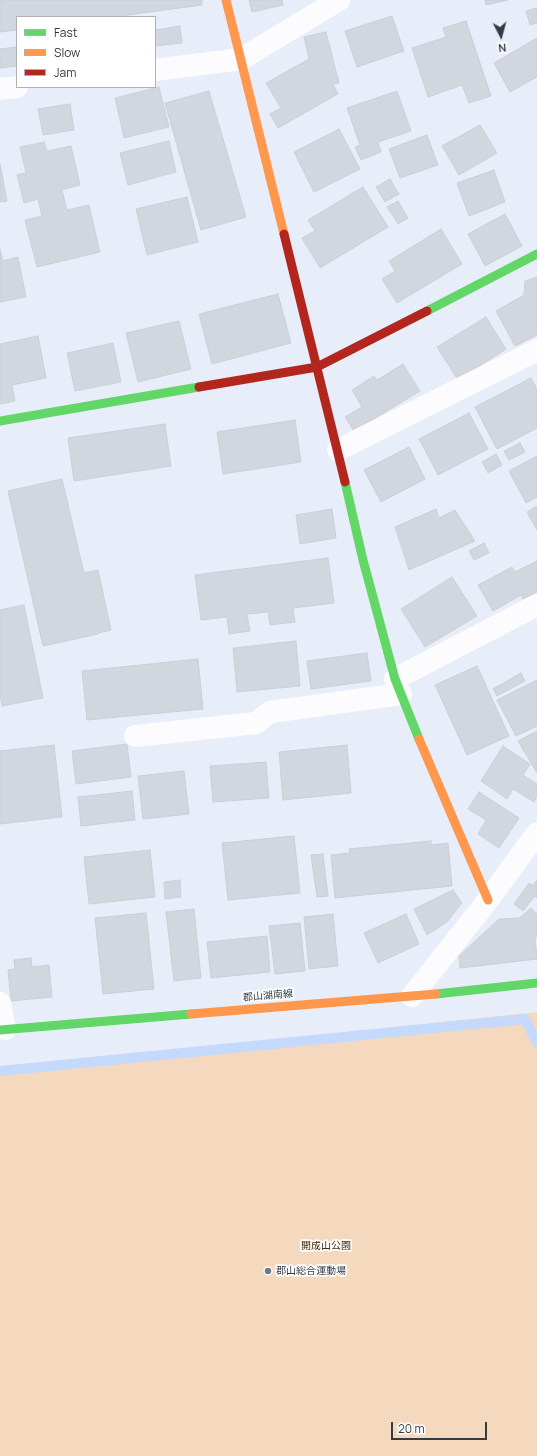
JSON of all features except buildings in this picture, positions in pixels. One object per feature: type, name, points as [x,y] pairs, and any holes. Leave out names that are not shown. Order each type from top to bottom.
[{"type":"street","points":[[226,0],[338,450],[363,560],[398,686],[408,715],[488,900]]},
{"type":"street","points":[[156,70],[241,60],[339,0]]},
{"type":"street","points":[[0,89],[16,87]]},
{"type":"street","points":[[0,421],[317,367],[537,254]]},
{"type":"street","points":[[338,450],[537,350]]},
{"type":"street","points":[[135,736],[256,723],[270,712],[398,686],[537,605]]},
{"type":"street","points":[[412,996],[488,900],[537,833]]},
{"type":"street","name":"郡山湖南線","points":[[3,1029],[412,996],[537,983]]},
{"type":"street","points":[[0,1003],[3,1029]]},
{"type":"green space","name":"開成山公園","points":[[537,1012],[537,1456],[0,1456],[0,1069]]},
{"type":"waterway","points":[[0,1071],[525,1019],[537,1043]]},
{"type":"traffic: fast","points":[[427,311],[537,254]]},
{"type":"traffic: fast","points":[[0,421],[199,387]]},
{"type":"traffic: fast","points":[[345,482],[363,560],[395,679],[419,739]]},
{"type":"traffic: fast","points":[[436,994],[537,983]]},
{"type":"traffic: fast","points":[[0,1030],[191,1014]]},
{"type":"traffic: slow","points":[[226,0],[284,234]]},
{"type":"traffic: slow","points":[[419,739],[488,900]]},
{"type":"traffic: slow","points":[[191,1014],[436,994]]},
{"type":"traffic: jam","points":[[284,234],[345,482]]},
{"type":"traffic: jam","points":[[199,387],[317,367],[427,311]]},
{"type":"place","name":"郡山総合運動場","points":[[268,1271]]}]
